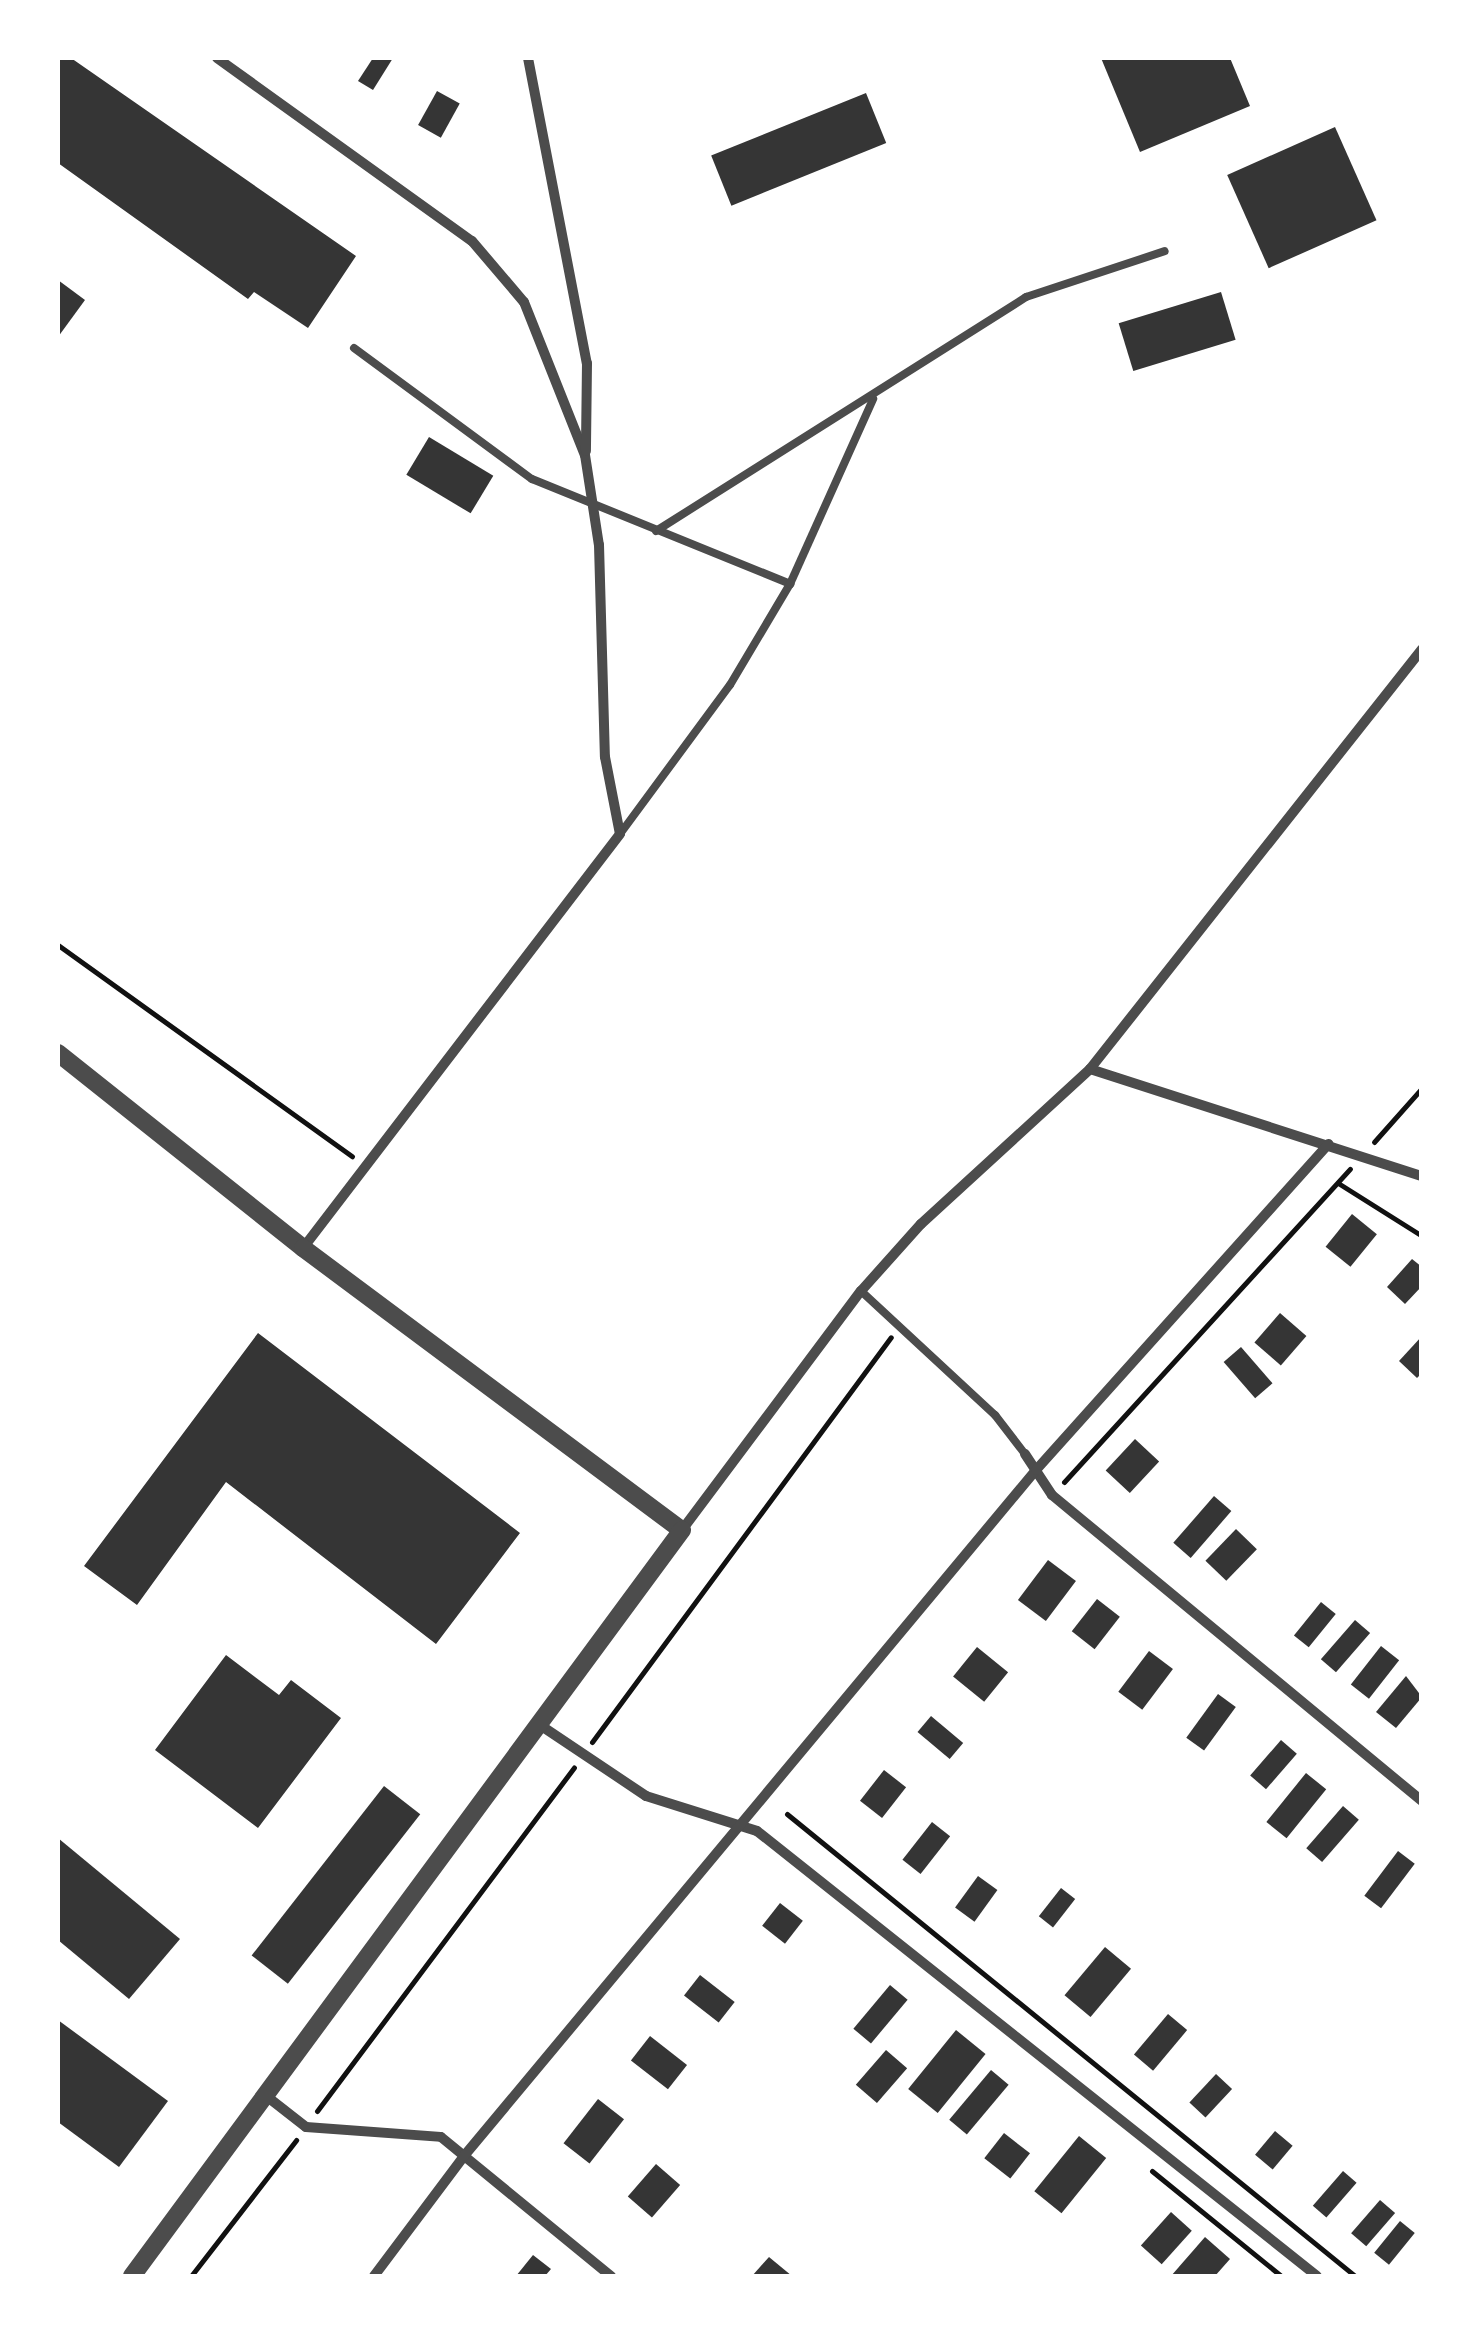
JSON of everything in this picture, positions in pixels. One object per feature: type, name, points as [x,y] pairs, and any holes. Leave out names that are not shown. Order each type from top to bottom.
[{"type":"street","points":[[217,58],[472,241],[524,302],[586,455]]},
{"type":"street","points":[[303,1248],[620,834],[605,757],[593,505],[586,455],[587,363],[528,58]]},
{"type":"street","points":[[132,2276],[543,1726],[682,1530],[861,1291],[921,1224],[1090,1069],[1422,649]]},
{"type":"street","points":[[58,1053],[303,1248],[682,1530]]},
{"type":"street","points":[[1090,1069],[1422,1176]]},
{"type":"street","points":[[374,2276],[464,2156],[1036,1470],[1328,1144]]},
{"type":"street","points":[[1026,1454],[1052,1495],[1422,1801]]},
{"type":"street","points":[[543,1726],[646,1796],[757,1831],[1078,2082],[1317,2276]]},
{"type":"street","points":[[265,2095],[306,2127],[441,2138],[611,2276]]},
{"type":"lane","points":[[656,530],[873,398],[1026,297],[1165,251]]},
{"type":"lane","points":[[354,348],[532,479],[790,584]]},
{"type":"lane","points":[[620,834],[730,685],[790,584],[873,398]]},
{"type":"lane","points":[[861,1291],[994,1415],[1026,1454]]},
{"type":"path","points":[[58,945],[366,1166]]},
{"type":"path","points":[[1052,1495],[1422,1088]]},
{"type":"path","points":[[1338,1182],[1422,1236]]},
{"type":"path","points":[[191,2276],[306,2127],[900,1325]]},
{"type":"path","points":[[786,1814],[1355,2276]]},
{"type":"building","points":[[58,58],[71,58],[356,256],[308,328],[254,292],[248,299],[58,163]]},
{"type":"building","points":[[373,58],[393,58],[373,90],[358,81]]},
{"type":"building","points":[[1101,58],[1230,58],[1250,106],[1140,152]]},
{"type":"building","points":[[437,91],[460,104],[441,138],[418,125]]},
{"type":"building","points":[[866,93],[886,143],[731,206],[711,156]]},
{"type":"building","points":[[1335,127],[1376,220],[1269,268],[1227,175]]},
{"type":"building","points":[[58,280],[85,300],[58,337]]},
{"type":"building","points":[[1221,292],[1236,340],[1133,371],[1119,323]]},
{"type":"building","points":[[429,437],[493,476],[471,513],[406,475]]},
{"type":"building","points":[[1352,1214],[1377,1234],[1350,1267],[1326,1247]]},
{"type":"building","points":[[1412,1259],[1422,1267],[1422,1286],[1405,1304],[1387,1287]]},
{"type":"building","points":[[1280,1313],[1306,1336],[1281,1365],[1254,1342]]},
{"type":"building","points":[[258,1333],[520,1533],[436,1644],[226,1482],[137,1605],[84,1566]]},
{"type":"building","points":[[1422,1336],[1422,1373],[1417,1378],[1399,1361]]},
{"type":"building","points":[[1241,1347],[1272,1383],[1255,1398],[1224,1362]]},
{"type":"building","points":[[1135,1439],[1159,1462],[1130,1493],[1106,1470]]},
{"type":"building","points":[[1214,1496],[1231,1511],[1191,1558],[1173,1543]]},
{"type":"building","points":[[1236,1529],[1257,1549],[1226,1581],[1205,1561]]},
{"type":"building","points":[[1048,1560],[1076,1581],[1046,1621],[1018,1600]]},
{"type":"building","points":[[1097,1599],[1120,1617],[1095,1649],[1072,1631]]},
{"type":"building","points":[[1321,1602],[1336,1614],[1309,1647],[1294,1635]]},
{"type":"building","points":[[1355,1620],[1370,1633],[1336,1672],[1321,1659]]},
{"type":"building","points":[[1381,1646],[1399,1660],[1369,1699],[1351,1685]]},
{"type":"building","points":[[977,1647],[1008,1672],[984,1702],[953,1677]]},
{"type":"building","points":[[1149,1651],[1173,1669],[1142,1710],[1118,1692]]},
{"type":"building","points":[[226,1655],[279,1695],[291,1680],[341,1718],[258,1828],[155,1750]]},
{"type":"building","points":[[1406,1676],[1422,1697],[1396,1728],[1376,1712]]},
{"type":"building","points":[[1218,1694],[1236,1707],[1204,1751],[1186,1738]]},
{"type":"building","points":[[931,1716],[963,1743],[950,1759],[918,1732]]},
{"type":"building","points":[[1281,1740],[1297,1754],[1266,1789],[1250,1775]]},
{"type":"building","points":[[884,1770],[906,1787],[882,1818],[860,1801]]},
{"type":"building","points":[[1306,1773],[1326,1789],[1287,1838],[1266,1822]]},
{"type":"building","points":[[384,1786],[420,1814],[288,1984],[252,1955]]},
{"type":"building","points":[[1343,1806],[1359,1820],[1322,1862],[1306,1848]]},
{"type":"building","points":[[932,1822],[950,1836],[921,1874],[902,1860]]},
{"type":"building","points":[[58,1838],[180,1939],[129,1999],[58,1940]]},
{"type":"building","points":[[1398,1851],[1415,1864],[1381,1908],[1364,1896]]},
{"type":"building","points":[[978,1876],[997,1890],[974,1922],[955,1908]]},
{"type":"building","points":[[1061,1888],[1075,1899],[1053,1927],[1039,1916]]},
{"type":"building","points":[[780,1903],[803,1921],[785,1944],[762,1926]]},
{"type":"building","points":[[1105,1947],[1131,1969],[1091,2017],[1065,1995]]},
{"type":"building","points":[[700,1975],[735,2002],[719,2023],[684,1995]]},
{"type":"building","points":[[890,1985],[908,2000],[871,2043],[853,2029]]},
{"type":"building","points":[[1168,2014],[1187,2030],[1153,2071],[1134,2055]]},
{"type":"building","points":[[58,2020],[168,2101],[119,2167],[58,2122]]},
{"type":"building","points":[[956,2030],[986,2054],[938,2113],[908,2089]]},
{"type":"building","points":[[650,2036],[687,2065],[668,2089],[631,2060]]},
{"type":"building","points":[[886,2050],[907,2068],[877,2103],[856,2085]]},
{"type":"building","points":[[991,2070],[1009,2085],[967,2135],[949,2120]]},
{"type":"building","points":[[1216,2074],[1232,2089],[1205,2118],[1189,2103]]},
{"type":"building","points":[[598,2099],[624,2119],[590,2163],[564,2143]]},
{"type":"building","points":[[1275,2131],[1293,2146],[1273,2170],[1255,2155]]},
{"type":"building","points":[[1004,2133],[1030,2153],[1010,2179],[984,2158]]},
{"type":"building","points":[[1079,2136],[1106,2158],[1062,2213],[1034,2191]]},
{"type":"building","points":[[656,2164],[680,2185],[652,2217],[628,2196]]},
{"type":"building","points":[[1343,2171],[1357,2183],[1326,2218],[1313,2206]]},
{"type":"building","points":[[1380,2200],[1395,2213],[1366,2246],[1351,2233]]},
{"type":"building","points":[[1171,2212],[1192,2231],[1162,2264],[1141,2245]]},
{"type":"building","points":[[1400,2221],[1415,2233],[1389,2265],[1374,2253]]},
{"type":"building","points":[[1205,2237],[1230,2259],[1215,2276],[1171,2276]]},
{"type":"building","points":[[533,2255],[551,2269],[545,2276],[516,2276]]},
{"type":"building","points":[[769,2257],[792,2276],[752,2276]]}]
